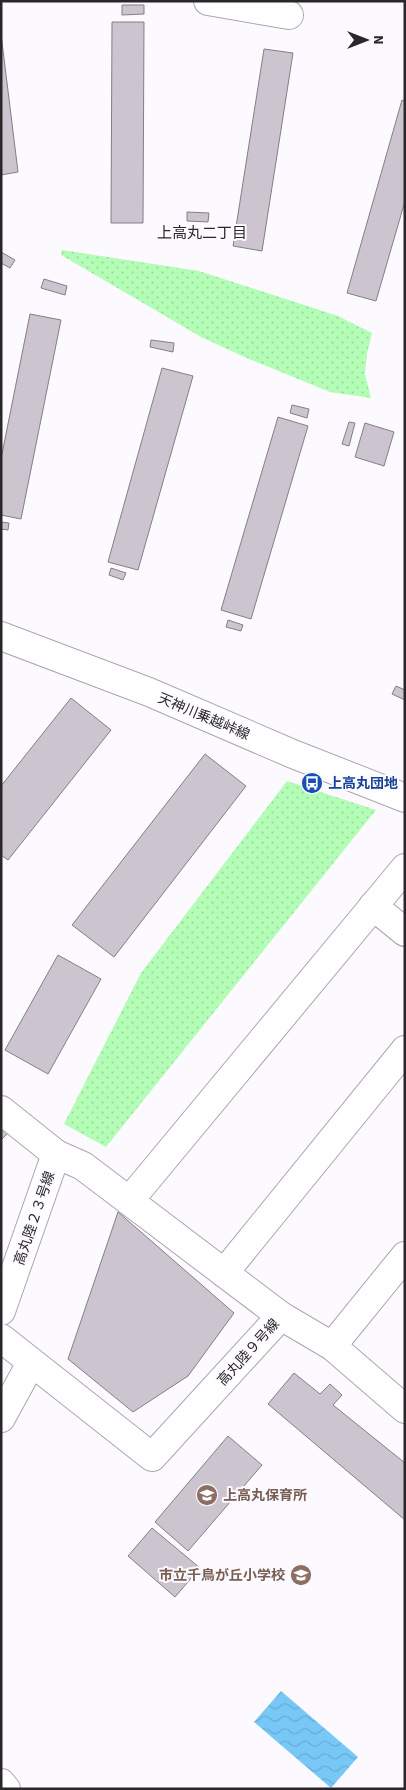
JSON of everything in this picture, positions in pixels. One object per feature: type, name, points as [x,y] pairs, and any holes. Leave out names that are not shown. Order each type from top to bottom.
[{"type":"street","points":[[208,1],[292,6]]},
{"type":"street","name":"天神川乗越峠線","points":[[1,636],[149,692],[293,754],[405,798]]},
{"type":"street","points":[[129,1201],[405,868]]},
{"type":"street","points":[[373,906],[405,932]]},
{"type":"street","points":[[224,1273],[405,1050]]},
{"type":"street","name":"高丸陸９号線","points":[[1,1110],[56,1154],[83,1166],[281,1316],[152,1457],[1,1338]]},
{"type":"street","name":"高丸陸２３号線","points":[[1,1311],[56,1154]]},
{"type":"street","points":[[332,1346],[402,1263]]},
{"type":"street","points":[[281,1316],[332,1346],[405,1409]]},
{"type":"street","points":[[1,1418],[31,1363]]},
{"type":"street","points":[[1,1783],[6,1789]]},
{"type":"green space","points":[[62,250],[199,271],[338,316],[372,333],[365,374],[371,398],[330,392],[201,337],[61,255]]},
{"type":"green space","points":[[287,781],[376,810],[106,1147],[64,1124],[141,973]]},
{"type":"water","points":[[281,1691],[358,1757],[331,1788],[254,1722]]},
{"type":"building","points":[[122,5],[144,5],[144,14],[122,15]]},
{"type":"building","points":[[112,22],[144,22],[143,223],[111,223]]},
{"type":"building","points":[[1,34],[18,172],[1,175]]},
{"type":"building","points":[[264,49],[293,53],[262,251],[233,246]]},
{"type":"building","points":[[402,100],[405,101],[405,201],[376,301],[347,293]]},
{"type":"building","points":[[187,212],[209,213],[208,222],[187,221]]},
{"type":"building","points":[[1,252],[15,260],[10,268],[1,263]]},
{"type":"building","points":[[44,279],[67,286],[65,295],[41,288]]},
{"type":"building","points":[[30,314],[61,320],[21,519],[1,515],[1,459]]},
{"type":"building","points":[[151,340],[174,343],[173,352],[150,347]]},
{"type":"building","points":[[162,368],[193,376],[138,570],[108,562]]},
{"type":"building","points":[[292,405],[309,409],[307,418],[290,413]]},
{"type":"building","points":[[278,417],[308,426],[251,619],[221,610]]},
{"type":"building","points":[[349,422],[355,423],[349,446],[342,444]]},
{"type":"building","points":[[365,423],[394,432],[384,466],[355,457]]},
{"type":"building","points":[[1,522],[9,523],[8,530],[1,529]]},
{"type":"building","points":[[111,568],[126,573],[123,580],[109,575]]},
{"type":"building","points":[[228,620],[243,625],[241,631],[226,627]]},
{"type":"building","points":[[396,686],[405,690],[405,700],[392,694]]},
{"type":"building","points":[[71,698],[111,730],[8,860],[1,855],[1,786]]},
{"type":"building","points":[[205,754],[246,786],[114,957],[72,925]]},
{"type":"building","points":[[58,955],[101,979],[48,1074],[5,1050]]},
{"type":"building","points":[[1,1124],[10,1131],[1,1140]]},
{"type":"building","points":[[118,1212],[234,1313],[188,1376],[133,1412],[68,1359]]},
{"type":"building","points":[[294,1373],[320,1394],[330,1384],[342,1395],[333,1405],[405,1463],[405,1520],[268,1404]]},
{"type":"building","points":[[228,1436],[262,1465],[188,1551],[155,1522]]},
{"type":"building","points":[[152,1528],[200,1568],[175,1597],[128,1556]]},
{"type":"place","name":"上高丸団地","points":[[312,783]]},
{"type":"place","name":"上高丸保育所","points":[[207,1495]]},
{"type":"place","name":"市立千鳥が丘小学校","points":[[301,1575]]},
{"type":"district","name":"上高丸二丁目","points":[[202,233]]}]
